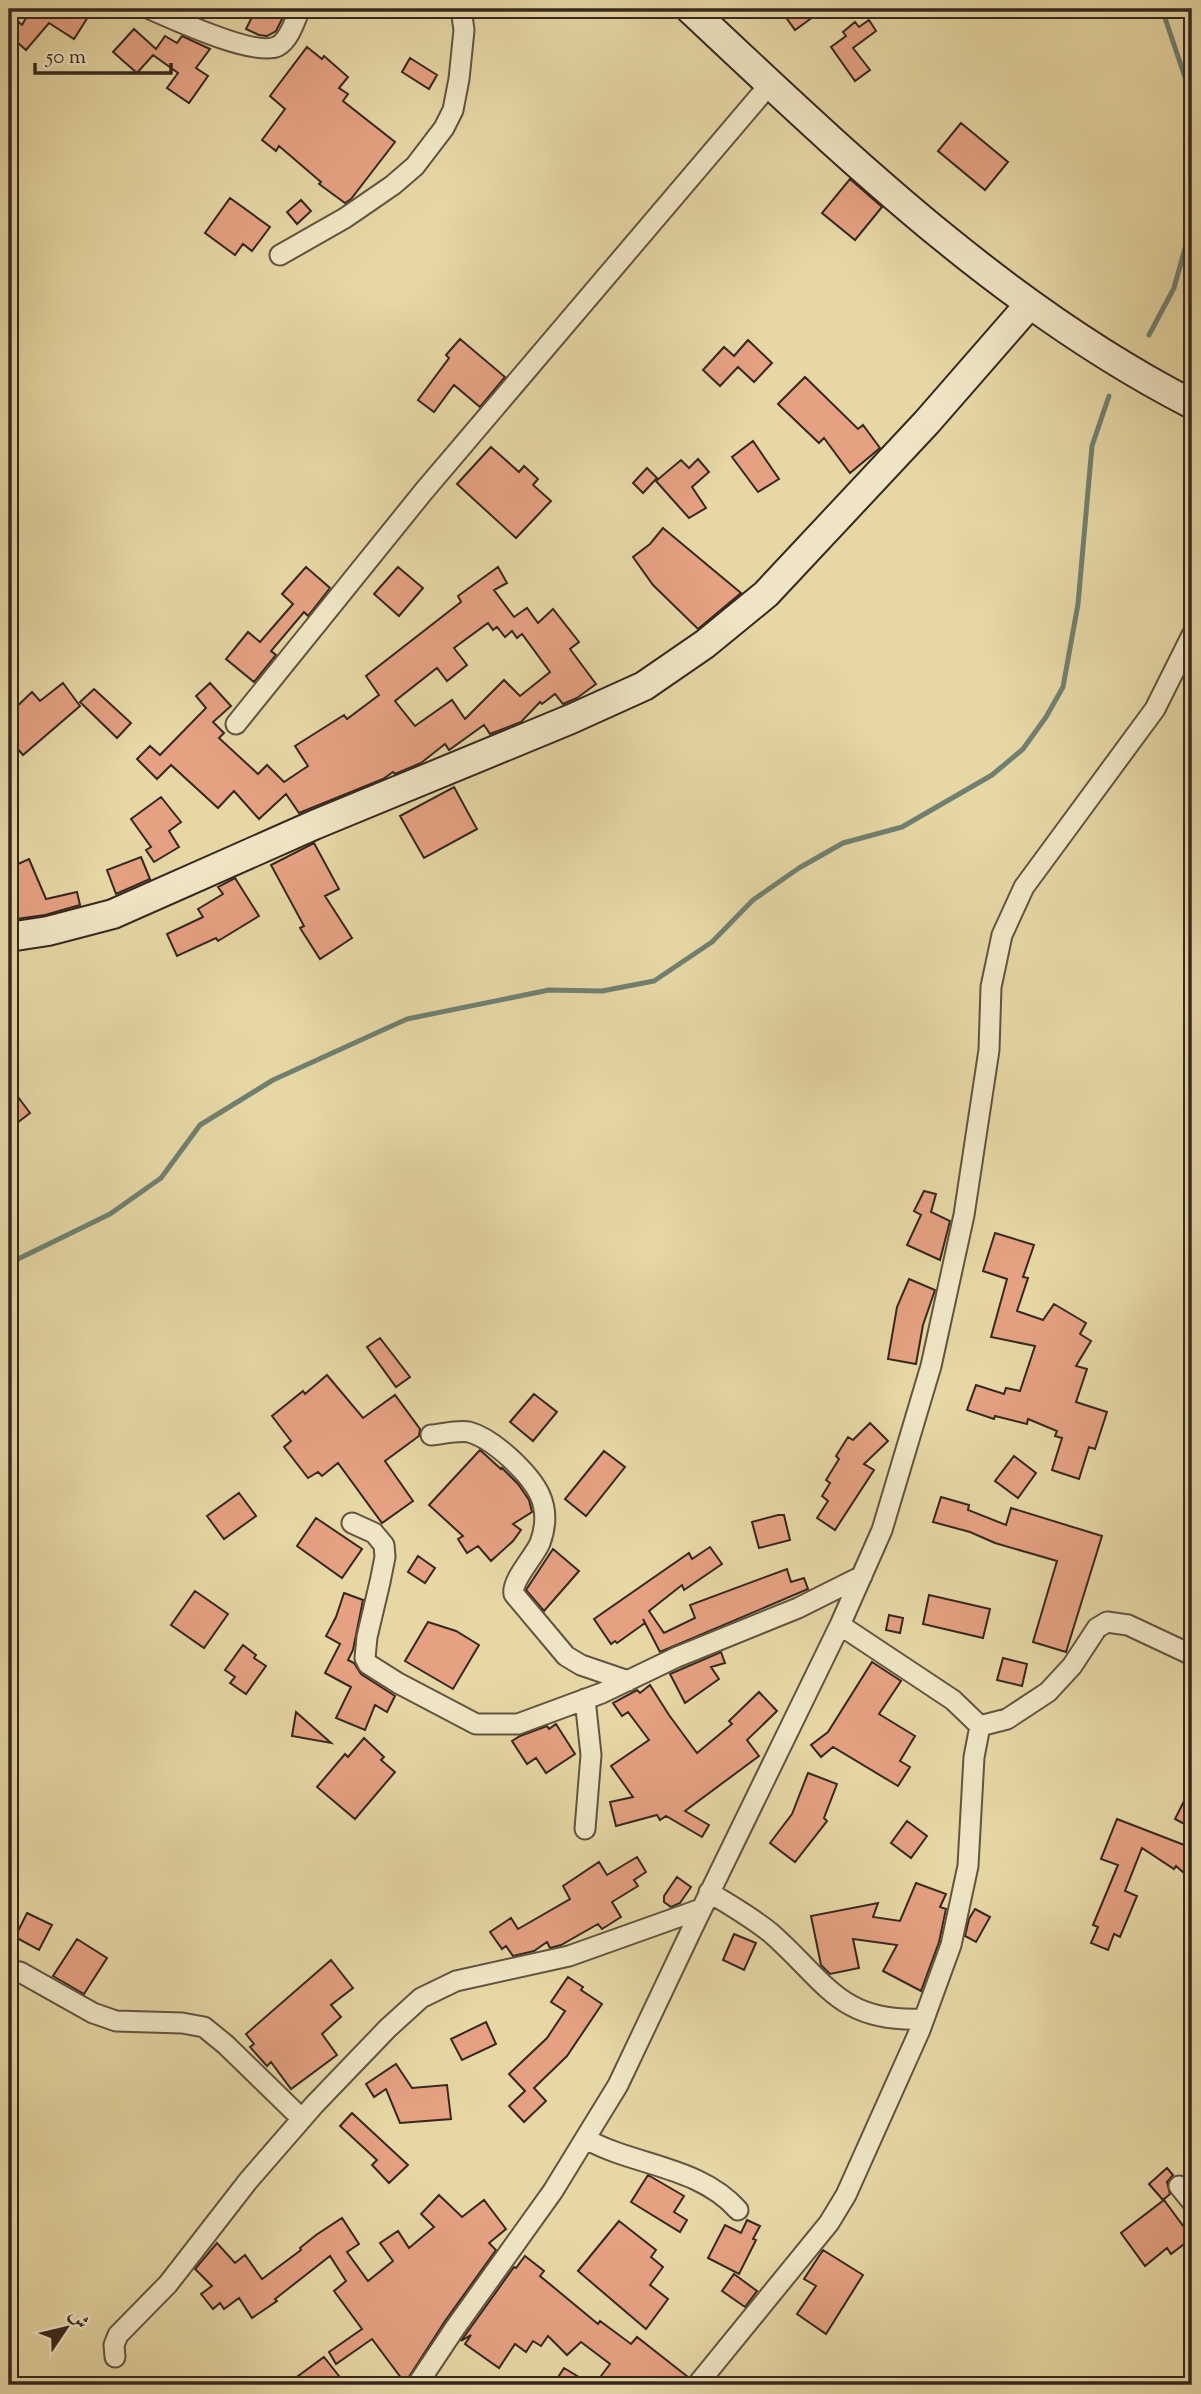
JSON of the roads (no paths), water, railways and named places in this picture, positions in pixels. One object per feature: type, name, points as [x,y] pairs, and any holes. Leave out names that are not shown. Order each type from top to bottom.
[{"type":"main road","points":[[690,9],[849,159],[1029,305],[1147,381],[1192,404]]},
{"type":"main road","points":[[9,937],[48,931],[113,915],[314,825],[644,686],[705,644],[766,594],[927,422],[1029,305]]},
{"type":"street","points":[[150,9],[205,33],[242,44],[271,48],[282,43],[300,9]]},
{"type":"street","points":[[279,255],[345,218],[393,185],[415,166],[444,128],[453,110],[459,79],[464,30],[461,9]]},
{"type":"street","points":[[236,724],[424,491],[770,84]]},
{"type":"street","points":[[417,2385],[553,2191],[618,2085],[862,1576],[882,1530],[931,1366],[964,1215],[989,1050],[991,987],[1002,935],[1024,887],[1155,709],[1192,635]]},
{"type":"street","points":[[431,1435],[468,1432],[497,1446],[529,1475],[541,1495],[544,1527],[533,1557],[513,1585],[514,1594],[543,1632],[566,1656],[581,1665],[628,1681]]},
{"type":"street","points":[[352,1523],[374,1533],[384,1545],[365,1658],[374,1669],[476,1724],[518,1724],[585,1699],[677,1657],[798,1608],[862,1576]]},
{"type":"street","points":[[980,1726],[1007,1719],[1048,1692],[1072,1666],[1097,1628],[1107,1622],[1128,1625],[1192,1655]]},
{"type":"street","points":[[840,1625],[953,1700],[980,1726]]},
{"type":"street","points":[[585,1699],[591,1755],[585,1829]]},
{"type":"street","points":[[698,2385],[829,2223],[846,2194],[924,2019],[950,1945],[968,1866],[974,1757],[980,1726]]},
{"type":"street","points":[[115,2357],[114,2345],[118,2335],[167,2284],[248,2181],[302,2119],[388,2028],[421,1998],[456,1980],[569,1956],[705,1900],[752,1919],[842,2002],[876,2017],[924,2019]]},
{"type":"street","points":[[9,1970],[20,1972],[93,2013],[116,2021],[182,2023],[204,2027],[302,2119]]},
{"type":"street","points":[[586,2139],[604,2149],[681,2173],[709,2186],[729,2199],[738,2210]]},
{"type":"street","points":[[1179,2186],[1192,2202]]},
{"type":"waterway","points":[[1162,9],[1192,98]]},
{"type":"waterway","points":[[1149,335],[1174,288],[1192,223]]},
{"type":"waterway","points":[[9,1262],[110,1214],[161,1178],[200,1125],[273,1080],[407,1019],[549,990],[602,991],[654,981],[712,942],[753,900],[799,868],[843,843],[902,827],[992,775],[1023,749],[1063,687],[1078,604],[1092,446],[1109,396]]}]
